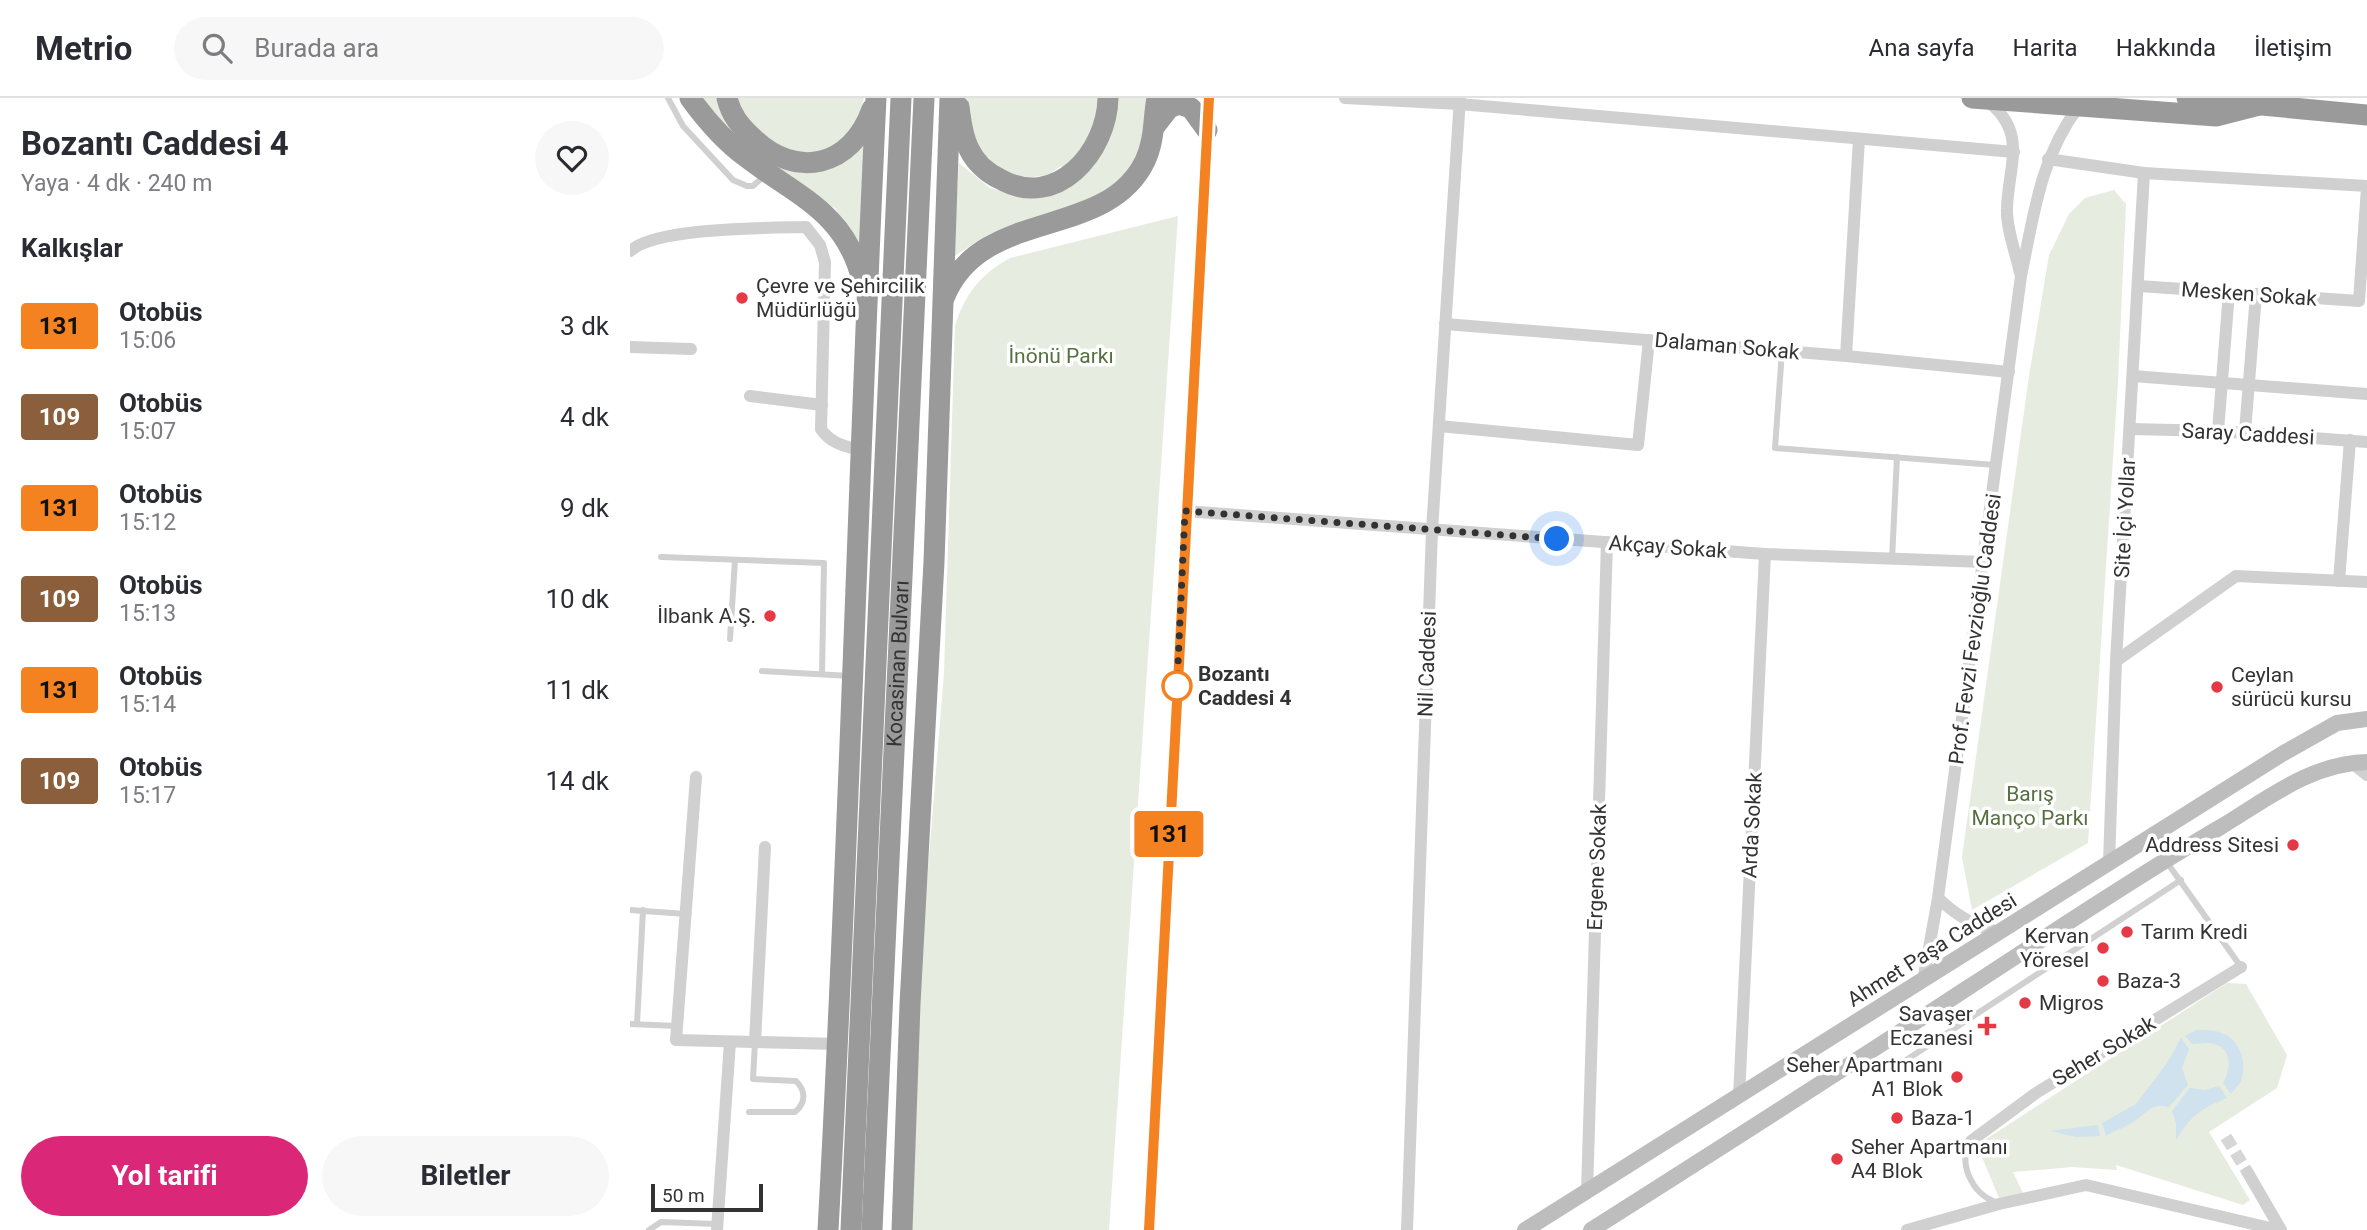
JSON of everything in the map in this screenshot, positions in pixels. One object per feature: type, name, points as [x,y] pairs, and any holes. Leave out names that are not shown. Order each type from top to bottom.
[{"type":"highway","points":[[690,98],[725,140],[767,173],[811,202],[837,227],[856,262],[866,305]]},
{"type":"highway","points":[[727,98],[738,123],[768,151],[779,158],[803,164],[818,163],[845,148],[862,129],[875,98]]},
{"type":"highway","points":[[828,1230],[838,1044],[875,98]]},
{"type":"highway","name":"Kocasinan Bulvarı","points":[[851,1230],[901,98]]},
{"type":"highway","name":"Kocasinan Bulvarı","points":[[872,1230],[924,98]]},
{"type":"highway","points":[[902,1230],[906,1096],[934,562],[950,98]]},
{"type":"highway","points":[[958,98],[962,133],[968,149],[992,175],[1009,184],[1026,188],[1051,184],[1069,176],[1086,159],[1099,140],[1105,124],[1108,98]]},
{"type":"highway","points":[[942,303],[959,271],[986,247],[1104,203],[1123,191],[1145,160],[1155,126],[1157,98]]},
{"type":"highway","points":[[1972,98],[2216,116],[2259,105]]},
{"type":"highway","points":[[2187,98],[2367,115]]},
{"type":"highway","points":[[1155,126],[1169,108],[1180,104],[1191,108],[1207,130]]},
{"type":"highway","points":[[843,908],[874,679]]},
{"type":"highway","points":[[897,679],[915,911]]},
{"type":"street","points":[[1149,1230],[1185,511],[1209,98]]},
{"type":"street","points":[[1345,98],[1459,101],[2014,152]]},
{"type":"street","points":[[1984,99],[2007,123],[2013,141],[2006,211],[2021,276]]},
{"type":"street","name":"Nil Caddesi","points":[[1407,1230],[1432,530],[1459,101]]},
{"type":"street","points":[[2021,276],[2042,175],[2061,131],[2079,106]]},
{"type":"street","points":[[1846,356],[1859,139]]},
{"type":"street","points":[[2048,159],[2144,173],[2367,187]]},
{"type":"street","name":"Site İçi Yollar","points":[[2109,863],[2116,661],[2144,173]]},
{"type":"street","name":"Mesken Sokak","points":[[2139,286],[2359,301],[2367,187]]},
{"type":"street","points":[[630,251],[644,243],[699,232],[806,227],[820,245],[825,262],[821,429],[824,435],[839,444],[860,450]]},
{"type":"street","name":"Prof. Fevzi Fevzioğlu Caddesi","points":[[1923,981],[1938,898],[2021,276]]},
{"type":"street","points":[[2218,431],[2229,292]]},
{"type":"street","points":[[2245,432],[2256,294]]},
{"type":"street","name":"Dalaman Sokak","points":[[1445,324],[2010,372]]},
{"type":"street","points":[[1439,426],[1638,445],[1649,340]]},
{"type":"street","points":[[630,347],[691,349]]},
{"type":"street","points":[[2133,376],[2367,394]]},
{"type":"street","points":[[750,396],[822,405]]},
{"type":"street","name":"Saray Caddesi","points":[[2130,429],[2245,432],[2367,442]]},
{"type":"street","points":[[2339,581],[2350,440]]},
{"type":"street","name":"Akçay Sokak","points":[[1185,511],[1765,554],[1984,562]]},
{"type":"street","name":"Ergene Sokak","points":[[1587,1192],[1607,542]]},
{"type":"street","name":"Arda Sokak","points":[[1739,1097],[1765,554]]},
{"type":"street","points":[[2116,661],[2236,576],[2367,582]]},
{"type":"street","name":"Ahmet Paşa Caddesi","points":[[1525,1230],[2304,741],[2336,723],[2367,719]]},
{"type":"street","points":[[1591,1230],[2165,860],[2275,793],[2311,774],[2359,762],[2367,775]]},
{"type":"street","points":[[696,777],[676,1040],[838,1044]]},
{"type":"street","points":[[755,1042],[765,847]]},
{"type":"street","points":[[1938,898],[1967,921],[1999,933]]},
{"type":"street","name":"Seher Sokak","points":[[1971,1141],[2036,1093],[2241,967]]},
{"type":"street","points":[[717,1227],[730,1042]]},
{"type":"street","points":[[2248,1173],[2280,1230]]},
{"type":"street","points":[[1907,1230],[1999,1204],[2086,1185],[2280,1230]]},
{"type":"lane","points":[[668,98],[684,126],[737,183],[753,186],[767,173]]},
{"type":"lane","points":[[1782,351],[1775,448],[1997,465]]},
{"type":"lane","points":[[1892,559],[1897,457]]},
{"type":"lane","points":[[662,557],[824,563],[822,674]]},
{"type":"lane","points":[[730,639],[735,560]]},
{"type":"lane","points":[[762,671],[852,676]]},
{"type":"lane","points":[[2165,860],[2241,967]]},
{"type":"lane","points":[[1852,1063],[1894,1068],[2181,880]]},
{"type":"lane","points":[[630,909],[686,914]]},
{"type":"lane","points":[[643,910],[634,1024],[677,1026]]},
{"type":"lane","points":[[749,1112],[795,1112],[804,1099],[802,1089],[796,1081],[753,1079],[755,1042]]},
{"type":"lane","points":[[1971,1141],[1965,1158],[1968,1174],[1980,1193],[1999,1204]]},
{"type":"lane","points":[[649,1230],[660,1222],[717,1227]]},
{"type":"green space","points":[[699,98],[864,98],[848,133],[826,151],[808,160],[801,160],[770,145],[762,154],[793,168],[818,169],[841,158],[866,137],[860,246],[835,208],[774,175],[716,124]]},
{"type":"green space","points":[[965,98],[1149,98],[1135,162],[1117,184],[1084,204],[990,234],[953,257],[959,163],[990,188],[1023,197],[1074,182],[1060,166],[1049,175],[1025,178],[1002,171],[971,141]]},
{"type":"green space","name":"Barış Manço Parkı","points":[[2114,190],[2126,204],[2118,382],[2088,843],[1972,910],[1962,857],[2029,376],[2049,255],[2069,214],[2085,198]]},
{"type":"green space","name":"İnönü Parkı","points":[[1178,216],[1109,1230],[911,1230],[922,943],[944,673],[955,326],[963,304],[975,286],[1010,258]]},
{"type":"green space","points":[[2227,983],[2246,984],[2287,1055],[2277,1088],[2209,1132],[2250,1200],[2243,1205],[2116,1165],[2117,1170],[2072,1167],[2013,1172],[2024,1195],[1999,1198],[1977,1145]]},
{"type":"water","points":[[2196,1030],[2219,1032],[2237,1045],[2242,1058],[2243,1074],[2231,1094],[2223,1083],[2229,1067],[2228,1056],[2215,1044],[2192,1044],[2185,1036]]},
{"type":"water","points":[[2181,1038],[2189,1049],[2182,1068],[2188,1085],[2169,1107],[2154,1107],[2130,1124],[2106,1136],[2102,1123],[2136,1104],[2167,1063]]},
{"type":"water","points":[[2219,1086],[2227,1098],[2197,1114],[2176,1140],[2176,1123],[2172,1111],[2190,1088],[2205,1090]]},
{"type":"water","points":[[2098,1125],[2100,1136],[2076,1137],[2050,1131]]},
{"type":"tunnel","points":[[2226,1137],[2248,1173]]},
{"type":"bus line","name":"131","points":[[1149,1230],[1185,511],[1209,98]]},
{"type":"place","name":"Çevre ve Şehircilik Müdürlüğü","points":[[742,298]]},
{"type":"place","name":"İlbank A.Ş.","points":[[770,616]]},
{"type":"place","name":"Bozantı Caddesi 4","points":[[1177,686]]},
{"type":"place","name":"Ceylan sürücü kursu","points":[[2217,687]]},
{"type":"place","name":"Address Sitesi","points":[[2293,845]]},
{"type":"place","name":"Tarım Kredi","points":[[2127,932]]},
{"type":"place","name":"Kervan Yöresel","points":[[2103,948]]},
{"type":"place","name":"Baza-3","points":[[2103,981]]},
{"type":"place","name":"Migros","points":[[2025,1003]]},
{"type":"place","name":"Savaşer Eczanesi","points":[[1987,1026]]},
{"type":"place","name":"Seher Apartmanı A1 Blok","points":[[1957,1077]]},
{"type":"place","name":"Baza-1","points":[[1897,1118]]},
{"type":"place","name":"Seher Apartmanı A4 Blok","points":[[1837,1159]]},
{"type":"route","points":[[1177,686],[1185,511],[1557,539]]}]
